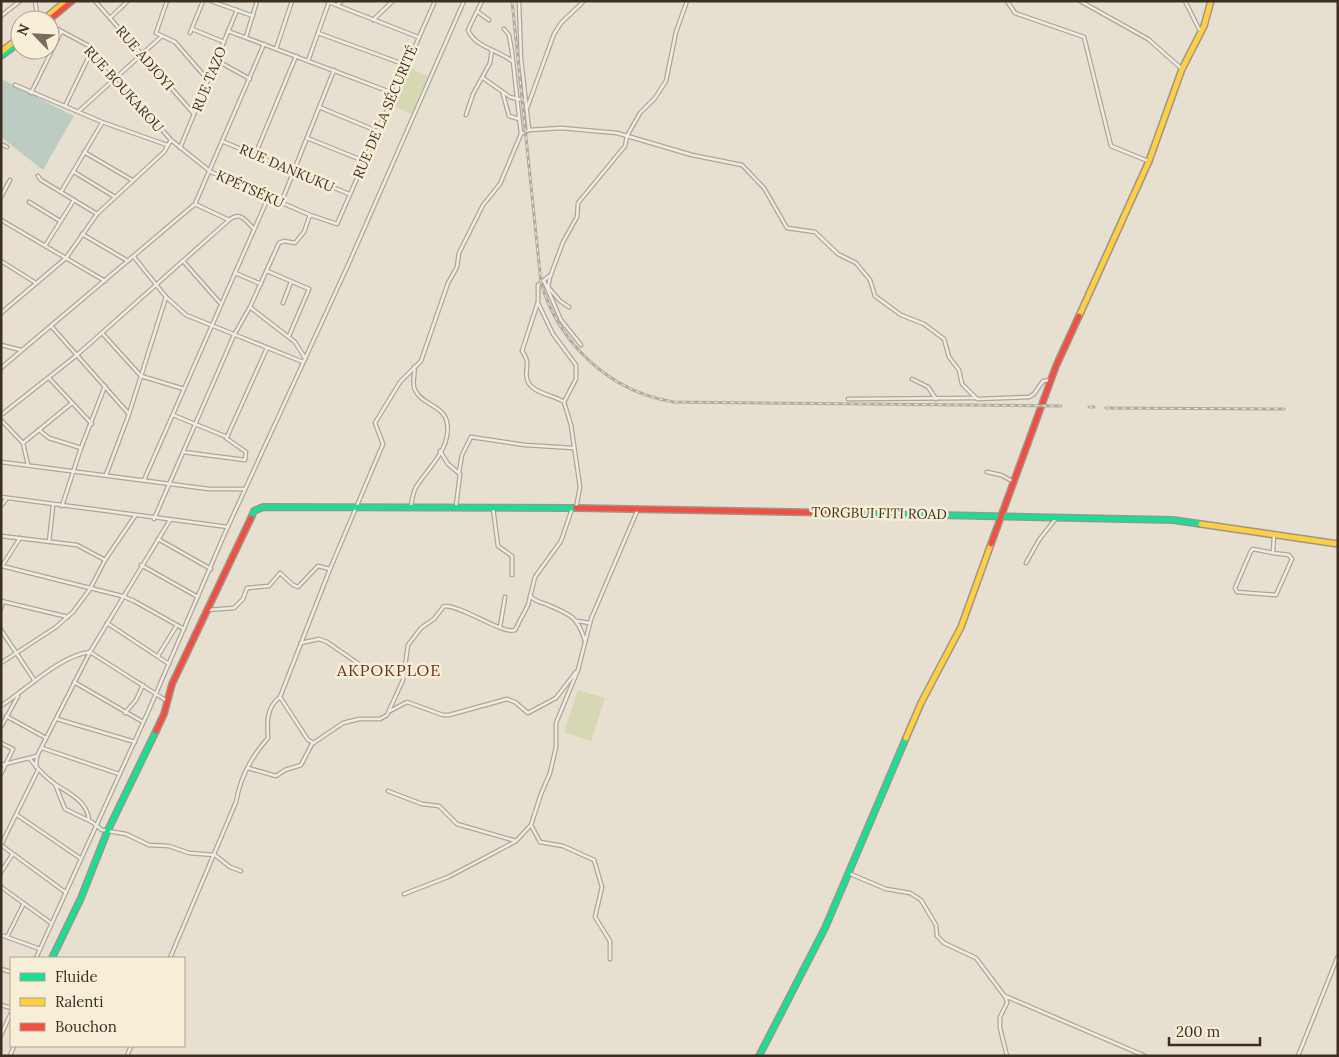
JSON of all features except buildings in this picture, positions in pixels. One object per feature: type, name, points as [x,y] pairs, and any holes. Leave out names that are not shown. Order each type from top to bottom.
[{"type":"main road","points":[[56,10],[66,1]]},
{"type":"main road","points":[[59,10],[72,1]]},
{"type":"main road","points":[[759,1056],[825,928],[921,703],[961,627],[1051,380],[1149,161],[1182,69],[1201,33],[1211,1]]},
{"type":"main road","name":"TORGBUI FITI ROAD","points":[[52,957],[87,885],[107,832],[149,748],[172,684],[254,511],[274,505],[285,507],[456,506],[1057,516],[1173,520],[1338,544]]},
{"type":"street","points":[[1,16],[20,1]]},
{"type":"street","name":"RUE ADJOYI","points":[[95,1],[194,114]]},
{"type":"street","points":[[110,18],[128,1]]},
{"type":"street","points":[[167,1],[155,32],[175,42],[208,80]]},
{"type":"street","points":[[190,33],[203,1]]},
{"type":"street","points":[[211,1],[252,16]]},
{"type":"street","points":[[246,38],[258,1]]},
{"type":"street","points":[[276,49],[292,1]]},
{"type":"street","points":[[337,6],[342,1]]},
{"type":"street","points":[[373,20],[393,1]]},
{"type":"street","name":"RUE DE LA SÉCURITÉ","points":[[337,224],[435,1]]},
{"type":"street","points":[[36,957],[80,858],[135,742],[228,527],[464,1]]},
{"type":"street","points":[[482,1],[468,30],[469,33],[482,45],[512,61]]},
{"type":"street","points":[[519,1],[529,130]]},
{"type":"street","points":[[527,110],[554,34],[561,23],[584,1]]},
{"type":"street","points":[[569,307],[560,301],[548,287],[551,273],[566,235],[577,217],[578,203],[625,146],[627,136],[640,113],[655,98],[666,81],[676,32],[687,1]]},
{"type":"street","points":[[1007,1],[1015,13],[1084,37],[1111,146],[1149,161]]},
{"type":"street","points":[[1080,1],[1148,39],[1182,69]]},
{"type":"street","points":[[1185,1],[1201,33]]},
{"type":"street","points":[[308,61],[327,2],[418,37]]},
{"type":"street","name":"RUE TAZO","points":[[180,148],[237,10]]},
{"type":"street","points":[[478,12],[489,20]]},
{"type":"street","points":[[192,29],[224,42]]},
{"type":"street","points":[[170,957],[215,855],[236,802],[239,784],[268,738],[267,718],[273,703],[280,697],[330,569],[383,444],[375,423],[400,382],[421,361],[448,283],[457,267],[459,253],[483,205],[500,184],[521,134],[511,42],[504,29]]},
{"type":"street","points":[[228,31],[394,93]]},
{"type":"street","points":[[31,93],[61,32]]},
{"type":"street","name":"RUE BOUKAROU","points":[[61,32],[89,46],[171,140]]},
{"type":"street","points":[[318,33],[406,65]]},
{"type":"street","points":[[78,111],[162,36]]},
{"type":"street","points":[[1,368],[52,327],[195,204],[224,142],[264,44]]},
{"type":"street","points":[[65,106],[92,50]]},
{"type":"street","points":[[466,115],[473,94],[490,63],[492,50]]},
{"type":"street","points":[[255,155],[296,56]]},
{"type":"street","points":[[216,60],[250,79]]},
{"type":"street","points":[[281,203],[334,70]]},
{"type":"street","points":[[482,78],[502,92],[526,101]]},
{"type":"street","points":[[14,85],[102,122],[167,145]]},
{"type":"street","points":[[502,92],[509,116],[519,119]]},
{"type":"street","points":[[319,107],[377,131]]},
{"type":"street","points":[[61,192],[102,122]]},
{"type":"street","points":[[521,134],[529,130],[561,128],[617,133],[692,155],[742,165],[764,188],[788,228],[815,232],[838,254],[856,263],[870,280],[875,296],[901,315],[924,324],[944,339],[949,357],[959,370],[962,384],[976,398]]},
{"type":"street","points":[[307,138],[364,161]]},
{"type":"street","points":[[1,314],[66,258],[97,214],[164,152],[171,140]]},
{"type":"street","name":"KPÉTSÉKU","points":[[171,140],[211,172],[268,198],[337,224]]},
{"type":"street","name":"RUE DANKUKU","points":[[224,142],[350,194]]},
{"type":"street","points":[[1,144],[7,147]]},
{"type":"street","points":[[84,152],[132,180]]},
{"type":"street","points":[[74,172],[115,197]]},
{"type":"street","points":[[38,176],[97,214]]},
{"type":"street","points":[[1,197],[10,180]]},
{"type":"street","points":[[144,480],[268,198]]},
{"type":"street","points":[[45,246],[74,200]]},
{"type":"street","points":[[29,202],[60,221]]},
{"type":"street","points":[[195,204],[230,220]]},
{"type":"street","points":[[1,415],[77,355],[236,215],[240,215],[254,229]]},
{"type":"street","points":[[154,518],[234,335],[261,284],[278,243],[284,241],[295,243],[304,232],[310,215]]},
{"type":"street","points":[[2,222],[105,281]]},
{"type":"street","points":[[82,234],[128,262]]},
{"type":"street","points":[[134,257],[166,297],[186,315],[267,348],[304,360]]},
{"type":"street","points":[[1,261],[37,283]]},
{"type":"street","points":[[183,261],[221,304]]},
{"type":"street","points":[[1,267],[5,264]]},
{"type":"street","points":[[266,272],[306,286],[310,290],[289,336]]},
{"type":"street","points":[[235,273],[261,284]]},
{"type":"street","points":[[551,273],[538,285],[538,302],[522,352],[529,366],[526,378],[531,386],[564,402]]},
{"type":"street","points":[[544,281],[561,320],[581,345]]},
{"type":"street","points":[[283,303],[291,282]]},
{"type":"street","points":[[106,475],[129,414],[166,297]]},
{"type":"street","points":[[389,711],[403,680],[408,645],[421,628],[434,619],[444,606],[476,615],[512,632],[515,630],[528,604],[536,577],[561,541],[574,508],[580,487],[571,425],[564,402],[576,379],[576,365],[553,334],[538,302]]},
{"type":"street","points":[[250,307],[298,344],[304,360]]},
{"type":"street","points":[[52,327],[129,414]]},
{"type":"street","points":[[102,333],[141,376],[184,389]]},
{"type":"street","points":[[1,346],[21,350]]},
{"type":"street","points":[[226,438],[267,348]]},
{"type":"street","points":[[411,506],[415,489],[436,463],[446,436],[447,422],[440,410],[418,395],[413,383],[414,368]]},
{"type":"street","points":[[49,378],[92,424]]},
{"type":"street","points":[[912,379],[928,387],[936,399]]},
{"type":"street","points":[[848,399],[1029,397],[1034,394],[1043,381],[1051,380]]},
{"type":"street","points":[[62,506],[80,448],[92,424],[105,386]]},
{"type":"street","points":[[23,442],[72,403]]},
{"type":"street","points":[[173,415],[226,438],[246,452],[245,460],[183,452]]},
{"type":"street","points":[[1,420],[23,442],[28,465]]},
{"type":"street","points":[[39,430],[49,438],[80,448]]},
{"type":"street","points":[[456,506],[462,455],[471,437],[526,445],[573,448]]},
{"type":"street","points":[[440,451],[448,464],[459,472]]},
{"type":"street","points":[[1,462],[209,489],[245,489]]},
{"type":"street","points":[[987,472],[1001,475],[1014,482]]},
{"type":"street","points":[[1,497],[53,506],[228,527]]},
{"type":"street","points":[[1,506],[7,498]]},
{"type":"street","points":[[49,542],[53,506]]},
{"type":"street","points":[[492,507],[498,546],[512,556],[512,574]]},
{"type":"street","points":[[404,894],[448,877],[516,841],[531,825],[550,773],[556,747],[556,723],[578,670],[590,623],[638,509]]},
{"type":"street","points":[[1,663],[68,617],[90,588],[105,560],[135,516]]},
{"type":"street","points":[[1026,563],[1039,540],[1057,516]]},
{"type":"street","points":[[65,892],[12,855],[1,845],[17,815],[37,768],[37,756],[74,682],[122,596],[170,520]]},
{"type":"street","points":[[1273,553],[1274,535]]},
{"type":"street","points":[[1,536],[82,546],[105,560]]},
{"type":"street","points":[[20,538],[2,566],[122,596],[184,629]]},
{"type":"street","points":[[158,539],[211,569]]},
{"type":"street","points":[[1253,549],[1273,553],[1292,558],[1276,595],[1237,592],[1235,588],[1251,551],[1253,549]]},
{"type":"street","points":[[141,565],[198,597]]},
{"type":"street","points":[[206,610],[234,608],[243,599],[247,588],[269,586],[280,573],[298,587],[318,566],[330,569]]},
{"type":"street","points":[[530,596],[536,601],[571,615],[577,621],[585,642]]},
{"type":"street","points":[[500,627],[505,597]]},
{"type":"street","points":[[1,608],[2,601],[68,617]]},
{"type":"street","points":[[528,604],[536,601]]},
{"type":"street","points":[[577,621],[590,623]]},
{"type":"street","points":[[107,623],[168,664]]},
{"type":"street","points":[[158,656],[177,625]]},
{"type":"street","points":[[1,630],[35,681]]},
{"type":"street","points":[[301,643],[319,639],[327,642],[359,664]]},
{"type":"street","points":[[1,706],[35,681],[76,655],[90,652],[167,701]]},
{"type":"street","points":[[248,768],[276,776],[285,770],[301,765],[314,742],[343,723],[359,719],[380,719],[389,711],[407,702],[443,715],[449,715],[488,706],[506,699],[515,702],[528,713],[556,698],[578,670]]},
{"type":"street","points":[[74,682],[143,722]]},
{"type":"street","points":[[125,713],[136,700],[143,685]]},
{"type":"street","points":[[1,726],[18,695]]},
{"type":"street","points":[[280,697],[308,740],[314,742]]},
{"type":"street","points":[[6,716],[47,738]]},
{"type":"street","points":[[57,719],[135,742]]},
{"type":"street","points":[[1,743],[13,749],[1,774]]},
{"type":"street","points":[[42,748],[119,774]]},
{"type":"street","points":[[1,765],[37,756]]},
{"type":"street","points":[[30,759],[55,784],[76,796],[88,811],[89,820]]},
{"type":"street","points":[[55,784],[65,809],[89,820],[107,832],[126,834],[149,845],[169,846],[189,853],[215,855],[230,867],[241,872]]},
{"type":"street","points":[[388,791],[422,804],[439,806],[454,822],[464,827],[485,831],[516,841]]},
{"type":"street","points":[[17,815],[80,858]]},
{"type":"street","points":[[531,825],[540,842],[563,846],[594,860],[602,887],[595,917],[610,941],[610,959]]},
{"type":"street","points":[[1,872],[12,855]]},
{"type":"street","points":[[848,873],[886,889],[910,893],[922,900],[936,925],[938,936],[944,943],[976,958],[1004,996],[1007,1004],[1000,1017],[1000,1028],[1007,1056]]},
{"type":"street","points":[[1,887],[51,923]]},
{"type":"street","points":[[7,937],[23,904]]},
{"type":"street","points":[[1,935],[40,949]]},
{"type":"street","points":[[1298,1056],[1338,956]]},
{"type":"street","points":[[1004,996],[1144,1056]]},
{"type":"street","points":[[1,1035],[10,1014]]},
{"type":"green space","points":[[406,66],[428,76],[412,114],[390,105]]},
{"type":"green space","points":[[578,690],[605,698],[591,741],[564,732]]},
{"type":"shaded area","points":[[1,79],[74,116],[43,170],[1,137]]},
{"type":"railway","points":[[512,1],[541,283],[549,305],[560,326],[590,362],[629,388],[651,397],[674,402],[1061,406]]},
{"type":"railway","points":[[1089,407],[1094,407]]},
{"type":"railway","points":[[1106,408],[1284,409]]},
{"type":"traffic: fast","points":[[1,56],[10,49]]},
{"type":"traffic: fast","points":[[251,518],[254,511],[263,507],[576,508]]},
{"type":"traffic: fast","points":[[845,513],[1173,520],[1201,524]]},
{"type":"traffic: fast","points":[[52,957],[81,898],[107,832],[156,731]]},
{"type":"traffic: fast","points":[[759,1056],[825,928],[906,738]]},
{"type":"traffic: slow","points":[[55,10],[66,1]]},
{"type":"traffic: slow","points":[[1079,316],[1149,161],[1182,69],[1204,26],[1211,1]]},
{"type":"traffic: slow","points":[[1,52],[10,45]]},
{"type":"traffic: slow","points":[[1201,524],[1338,544]]},
{"type":"traffic: slow","points":[[906,738],[921,703],[961,627],[991,544]]},
{"type":"traffic: jam","points":[[60,11],[72,1]]},
{"type":"traffic: jam","points":[[991,544],[1056,366],[1079,316]]},
{"type":"traffic: jam","points":[[576,508],[845,513]]},
{"type":"traffic: jam","points":[[156,731],[164,714],[172,684],[251,518]]},
{"type":"district","name":"AKPOKPLOE","points":[[389,670]]}]
